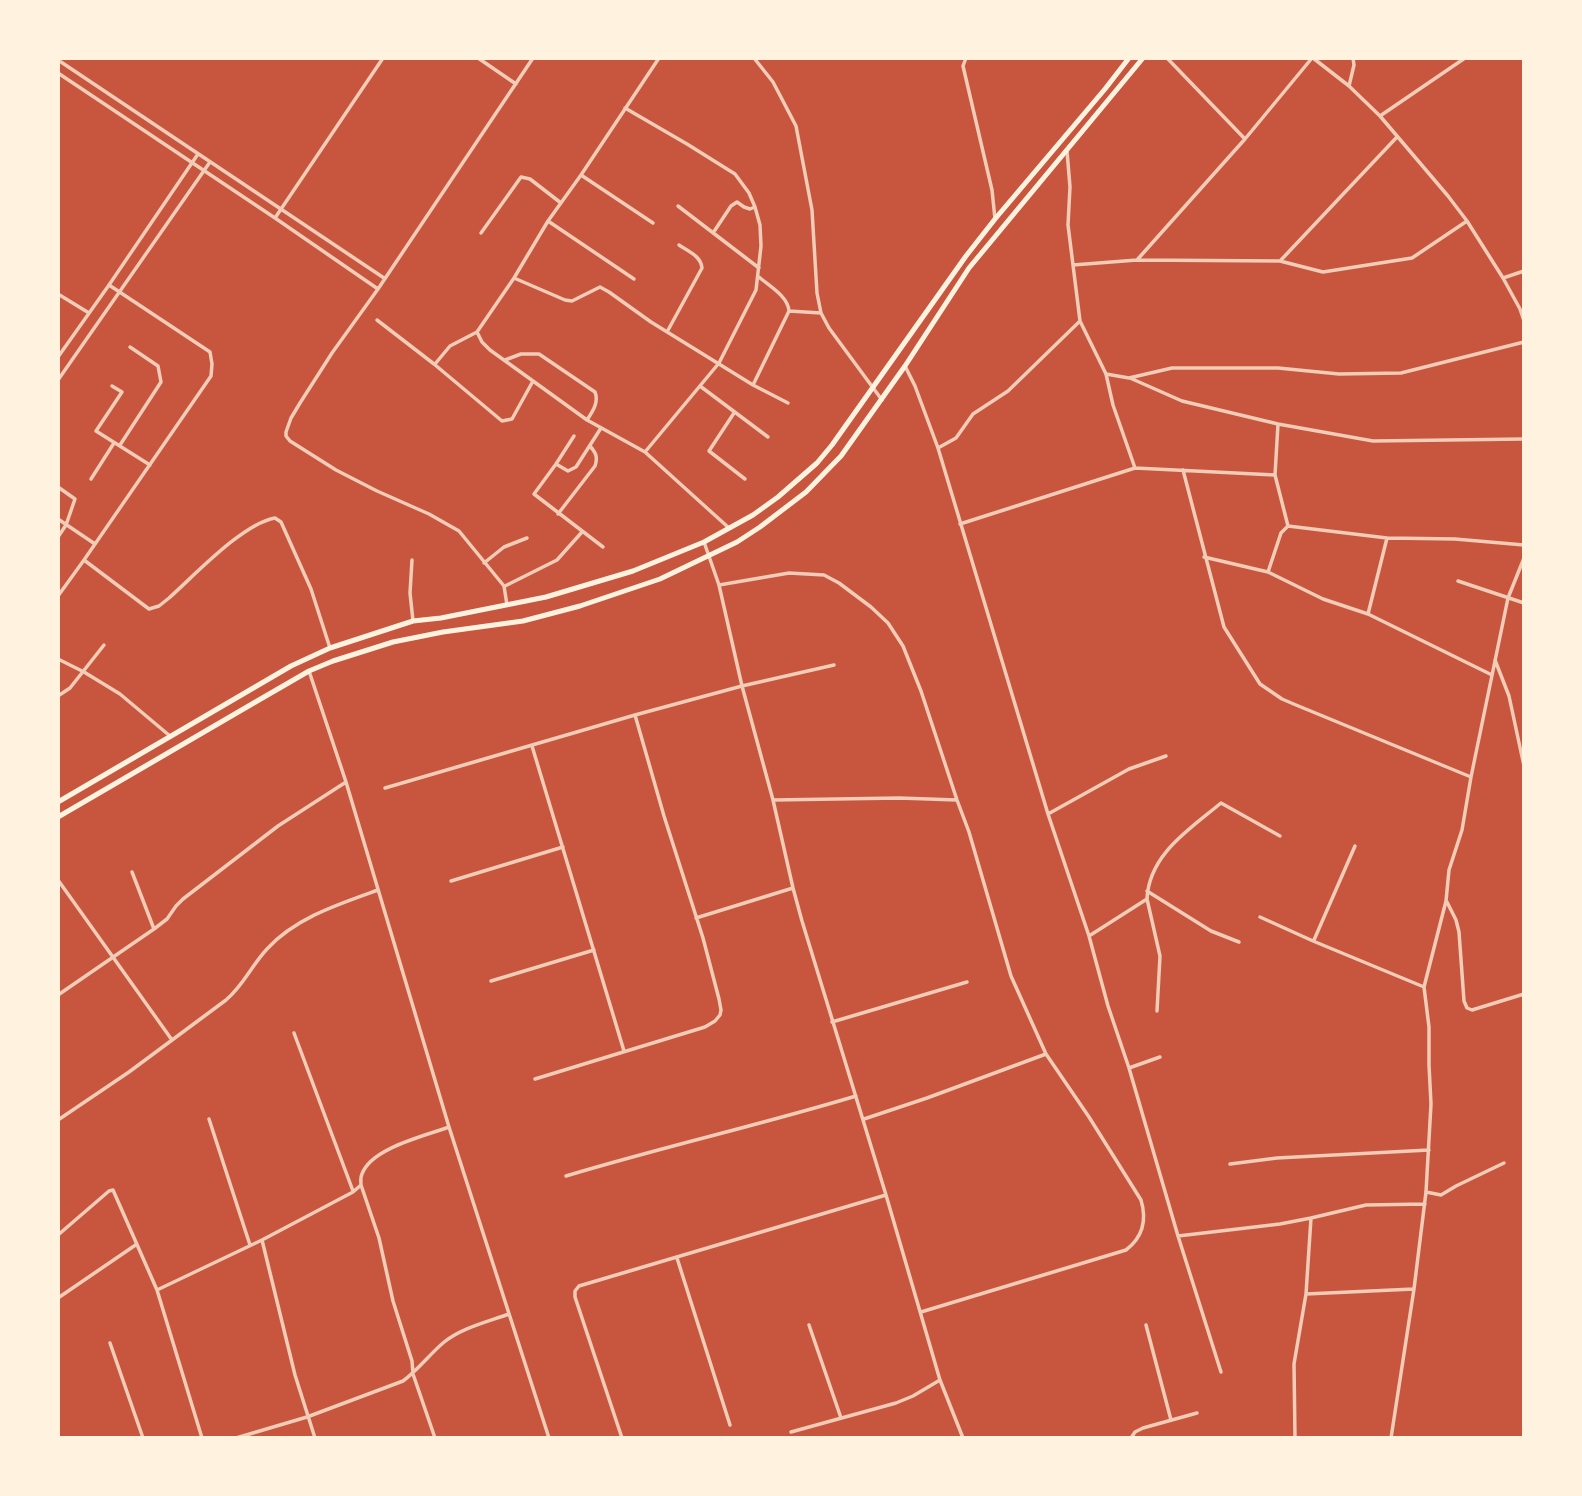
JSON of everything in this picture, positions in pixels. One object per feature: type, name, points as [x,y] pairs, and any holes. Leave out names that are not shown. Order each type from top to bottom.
[{"type":"main road","points":[[58,802],[291,666],[330,648],[413,621],[441,618],[562,593],[633,571],[704,542],[753,515],[817,463],[832,445],[965,256],[1129,58]]},
{"type":"main road","points":[[58,817],[309,671],[366,649],[393,642],[523,621],[580,606],[660,579],[737,542],[760,527],[806,492],[841,456],[882,400],[969,268],[1142,59]]},
{"type":"street","points":[[275,218],[383,58]]},
{"type":"street","points":[[478,58],[516,84]]},
{"type":"street","points":[[507,605],[505,586],[459,531],[336,470],[286,436],[291,418],[332,353],[533,58]]},
{"type":"street","points":[[434,364],[450,346],[477,332],[548,221],[659,58]]},
{"type":"street","points":[[754,58],[772,82],[796,126],[812,210],[817,293],[821,313],[828,328],[882,400]]},
{"type":"street","points":[[966,58],[963,66],[992,190],[995,219]]},
{"type":"street","points":[[1129,58],[1142,59]]},
{"type":"street","points":[[1167,58],[1245,139]]},
{"type":"street","points":[[1137,260],[1245,139],[1312,58],[1349,86],[1380,116],[1448,196],[1503,278],[1524,321]]},
{"type":"street","points":[[1349,86],[1353,58]]},
{"type":"street","points":[[1380,116],[1465,58]]},
{"type":"street","points":[[58,60],[384,278]]},
{"type":"street","points":[[58,73],[378,289]]},
{"type":"street","points":[[625,108],[736,174],[749,193],[760,225],[757,290],[719,363],[645,452]]},
{"type":"street","points":[[1280,261],[1397,136]]},
{"type":"street","points":[[1067,148],[1068,225],[1080,321],[1106,374],[1113,405],[1135,468]]},
{"type":"street","points":[[58,357],[198,154]]},
{"type":"street","points":[[58,380],[210,162]]},
{"type":"street","points":[[581,175],[653,223]]},
{"type":"street","points":[[481,233],[521,177],[530,179],[561,203]]},
{"type":"street","points":[[713,233],[731,206],[737,202],[750,209],[755,207]]},
{"type":"street","points":[[678,206],[760,268]]},
{"type":"street","points":[[548,221],[634,279]]},
{"type":"street","points":[[1073,265],[1137,260],[1280,261],[1322,272],[1412,258],[1467,221]]},
{"type":"street","points":[[667,332],[702,268],[698,258],[680,245]]},
{"type":"street","points":[[1503,278],[1524,271]]},
{"type":"street","points":[[753,385],[789,311],[786,299],[759,277]]},
{"type":"street","points":[[514,278],[565,300],[572,300],[600,288],[609,292],[667,332],[753,385],[788,403]]},
{"type":"street","points":[[58,596],[211,376],[209,352],[109,285]]},
{"type":"street","points":[[58,294],[89,313]]},
{"type":"street","points":[[789,311],[821,313]]},
{"type":"street","points":[[377,320],[502,421],[512,419],[533,381]]},
{"type":"street","points":[[938,448],[956,438],[973,414],[1008,391],[1080,321]]},
{"type":"street","points":[[477,332],[490,350],[587,420],[645,452],[729,528]]},
{"type":"street","points":[[1129,377],[1172,368],[1278,368],[1339,374],[1401,373],[1524,342]]},
{"type":"street","points":[[90,479],[161,382],[158,366],[131,346]]},
{"type":"street","points":[[505,360],[521,354],[539,354],[595,391],[595,407],[587,420]]},
{"type":"street","points":[[905,366],[938,448],[1221,1372]]},
{"type":"street","points":[[1106,374],[1129,377],[1182,401],[1278,424],[1373,441],[1524,439]]},
{"type":"street","points":[[112,386],[122,392],[96,430],[149,465]]},
{"type":"street","points":[[700,386],[768,437]]},
{"type":"street","points":[[734,413],[709,451],[745,479]]},
{"type":"street","points":[[1278,424],[1275,475],[1288,526]]},
{"type":"street","points":[[556,464],[568,471],[572,469],[601,428]]},
{"type":"street","points":[[574,436],[534,494],[603,547]]},
{"type":"street","points":[[558,514],[595,466],[597,459],[590,446]]},
{"type":"street","points":[[960,524],[1135,468],[1275,475]]},
{"type":"street","points":[[1182,470],[1224,627],[1260,684],[1282,699],[1471,777]]},
{"type":"street","points":[[58,487],[75,499],[58,537]]},
{"type":"street","points":[[84,560],[149,609],[159,606],[238,538],[265,520],[275,518],[281,522],[311,589],[330,648]]},
{"type":"street","points":[[58,519],[95,544]]},
{"type":"street","points":[[1288,526],[1387,538],[1455,539],[1524,545]]},
{"type":"street","points":[[1268,572],[1281,533],[1288,526]]},
{"type":"street","points":[[505,586],[556,560],[582,532]]},
{"type":"street","points":[[484,563],[504,547],[527,538]]},
{"type":"street","points":[[1368,614],[1387,538]]},
{"type":"street","points":[[704,542],[719,585],[793,888],[940,1380],[963,1438]]},
{"type":"street","points":[[1204,557],[1268,572],[1323,599],[1368,614],[1492,675]]},
{"type":"street","points":[[1391,1438],[1415,1289],[1426,1192],[1431,1104],[1429,1027],[1424,987],[1446,901],[1449,870],[1462,830],[1508,598],[1524,558]]},
{"type":"street","points":[[412,560],[410,593],[413,621]]},
{"type":"street","points":[[719,585],[789,573],[824,575],[839,583],[888,623],[903,646],[921,691],[970,832],[1011,976],[1046,1054],[1141,1200],[1144,1211],[1143,1226],[1139,1236],[1126,1250],[921,1312]]},
{"type":"street","points":[[1458,581],[1524,603]]},
{"type":"street","points":[[58,696],[70,688],[104,645]]},
{"type":"street","points":[[58,659],[84,672],[134,705],[170,736]]},
{"type":"street","points":[[1495,659],[1509,696],[1524,766]]},
{"type":"street","points":[[385,788],[635,715],[834,665]]},
{"type":"street","points":[[309,671],[346,782],[449,1127],[549,1438]]},
{"type":"street","points":[[535,1079],[705,1027],[715,1021],[722,1010],[635,715]]},
{"type":"street","points":[[533,746],[624,1051]]},
{"type":"street","points":[[1048,814],[1129,769],[1166,757]]},
{"type":"street","points":[[58,995],[154,929],[167,919],[183,899],[278,826],[346,782]]},
{"type":"street","points":[[773,800],[957,800]]},
{"type":"street","points":[[1157,1011],[1160,956],[1147,891],[1157,865],[1167,850],[1182,834],[1221,803],[1280,836]]},
{"type":"street","points":[[1313,941],[1355,846]]},
{"type":"street","points":[[451,881],[563,847]]},
{"type":"street","points":[[132,872],[154,929]]},
{"type":"street","points":[[58,880],[172,1040]]},
{"type":"street","points":[[696,918],[793,888]]},
{"type":"street","points":[[58,1120],[129,1072],[237,991],[265,950],[293,927],[332,907],[378,890]]},
{"type":"street","points":[[1147,891],[1211,932],[1239,942]]},
{"type":"street","points":[[1089,936],[1147,899]]},
{"type":"street","points":[[1446,901],[1459,932],[1464,1001],[1467,1008],[1472,1010],[1524,994]]},
{"type":"street","points":[[1260,917],[1424,987]]},
{"type":"street","points":[[491,981],[594,950]]},
{"type":"street","points":[[832,1022],[967,982]]},
{"type":"street","points":[[294,1032],[353,1192]]},
{"type":"street","points":[[863,1119],[1046,1054]]},
{"type":"street","points":[[1129,1068],[1160,1057]]},
{"type":"street","points":[[566,1176],[856,1097]]},
{"type":"street","points":[[209,1119],[250,1245]]},
{"type":"street","points":[[435,1438],[413,1374],[412,1361],[393,1301],[379,1238],[361,1185],[362,1174],[380,1154],[449,1127]]},
{"type":"street","points":[[1230,1164],[1277,1158],[1429,1150]]},
{"type":"street","points":[[1426,1192],[1441,1195],[1456,1185],[1504,1163]]},
{"type":"street","points":[[157,1290],[262,1240],[353,1192],[361,1185]]},
{"type":"street","points":[[58,1235],[113,1190],[157,1290],[202,1438]]},
{"type":"street","points":[[622,1438],[575,1297],[579,1286],[886,1195]]},
{"type":"street","points":[[1178,1236],[1311,1218],[1366,1205],[1425,1204]]},
{"type":"street","points":[[1295,1438],[1294,1364],[1306,1294],[1311,1218]]},
{"type":"street","points":[[262,1240],[307,1417],[315,1438]]},
{"type":"street","points":[[58,1298],[137,1244]]},
{"type":"street","points":[[677,1258],[730,1425]]},
{"type":"street","points":[[1306,1294],[1415,1289]]},
{"type":"street","points":[[236,1438],[307,1417],[403,1381],[458,1332],[509,1314]]},
{"type":"street","points":[[809,1325],[841,1418]]},
{"type":"street","points":[[1146,1325],[1171,1420]]},
{"type":"street","points":[[110,1343],[143,1438]]},
{"type":"street","points":[[791,1433],[896,1403],[940,1380]]},
{"type":"street","points":[[1131,1438],[1135,1432],[1198,1413]]}]
